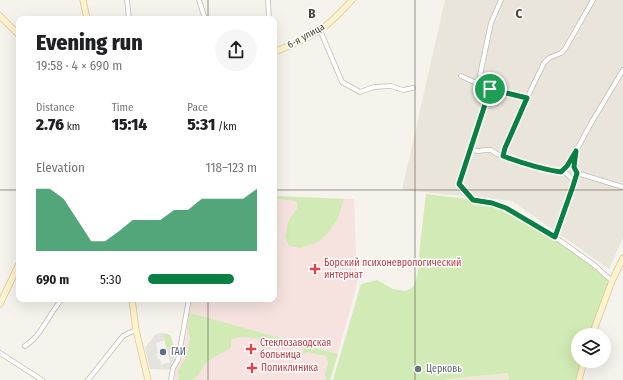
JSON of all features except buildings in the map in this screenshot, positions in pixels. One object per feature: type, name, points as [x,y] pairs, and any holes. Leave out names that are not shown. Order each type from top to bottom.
[{"type":"street","points":[[83,0],[86,16]]},
{"type":"street","points":[[127,0],[130,16]]},
{"type":"street","points":[[199,0],[204,16]]},
{"type":"street","points":[[268,0],[269,16]]},
{"type":"street","name":"6-я улица","points":[[277,51],[320,30],[335,18],[352,0]]},
{"type":"street","points":[[490,89],[481,81],[480,75],[491,23],[501,0]]},
{"type":"street","points":[[503,156],[505,148],[527,98],[544,63],[549,58],[561,53],[565,49],[592,0]]},
{"type":"street","points":[[0,16],[16,32]]},
{"type":"street","points":[[320,30],[342,82],[360,92],[374,87],[391,86],[403,90],[413,88]]},
{"type":"street","points":[[561,172],[567,166],[623,70]]},
{"type":"street","points":[[461,76],[490,89],[527,98]]},
{"type":"street","points":[[490,89],[459,184],[473,200],[492,203],[506,208],[555,237],[593,264],[612,281]]},
{"type":"street","points":[[470,150],[491,150],[497,154],[534,167],[568,174],[574,181]]},
{"type":"street","points":[[576,151],[574,167],[577,173],[623,187]]},
{"type":"street","points":[[555,237],[577,173]]},
{"type":"street","points":[[595,328],[612,281],[623,258]]},
{"type":"street","points":[[0,304],[16,270]]},
{"type":"street","points":[[25,346],[39,333],[60,302]]},
{"type":"street","points":[[132,302],[136,330],[148,380]]},
{"type":"street","points":[[172,380],[173,368],[178,360],[188,302]]},
{"type":"street","points":[[88,380],[124,336],[136,330]]},
{"type":"street","points":[[0,354],[42,380]]},
{"type":"street","points":[[578,380],[582,368]]},
{"type":"shaded area","points":[[445,0],[623,0],[623,238],[609,269],[512,201],[402,190]]},
{"type":"shaded area","name":"Борский психоневрологический интернат","points":[[277,196],[354,199],[357,283],[330,380],[174,380],[176,368],[181,361],[191,302],[277,302]]},
{"type":"shaded area","points":[[163,333],[165,340],[156,343],[158,353],[156,354],[158,359],[160,359],[161,365],[170,362],[167,350],[174,348],[175,364],[168,370],[150,369],[145,348],[156,334]]},
{"type":"shaded area","points":[[509,373],[509,380],[446,380],[447,379]]},
{"type":"green space","points":[[426,194],[484,201],[507,208],[555,237],[612,281],[595,328],[571,328],[571,368],[582,368],[579,380],[509,380],[508,373],[446,380],[333,380],[361,284],[377,280],[393,289],[406,291],[413,287],[418,273]]},
{"type":"green space","points":[[277,196],[344,199],[338,218],[329,232],[318,242],[300,248],[289,246],[285,236],[289,220],[297,209],[297,202],[277,199]]},
{"type":"green space","points":[[190,313],[338,354],[330,380],[326,380],[325,376],[328,366],[326,356],[306,352],[302,355],[304,346],[276,339],[274,347],[266,349],[261,347],[257,338],[239,337],[231,340],[231,348],[208,361],[200,373],[194,378],[191,380],[179,380],[178,371],[185,359],[190,339],[187,328]]},
{"type":"green space","points":[[163,333],[171,336],[174,348],[167,350]]},
{"type":"place","name":"Борский психоневрологический интернат","points":[[315,269]]},
{"type":"place","name":"Стеклозаводская больница","points":[[251,349]]},
{"type":"place","name":"ГАИ","points":[[163,352]]},
{"type":"place","name":"Поликлиника","points":[[252,368]]},
{"type":"place","name":"Церковь","points":[[418,369]]},
{"type":"route","points":[[490,89],[527,98],[505,148],[503,156],[534,167],[561,172],[567,166],[576,151],[574,167],[577,173],[555,237],[506,208],[484,201],[473,200],[459,184],[490,89]]}]
